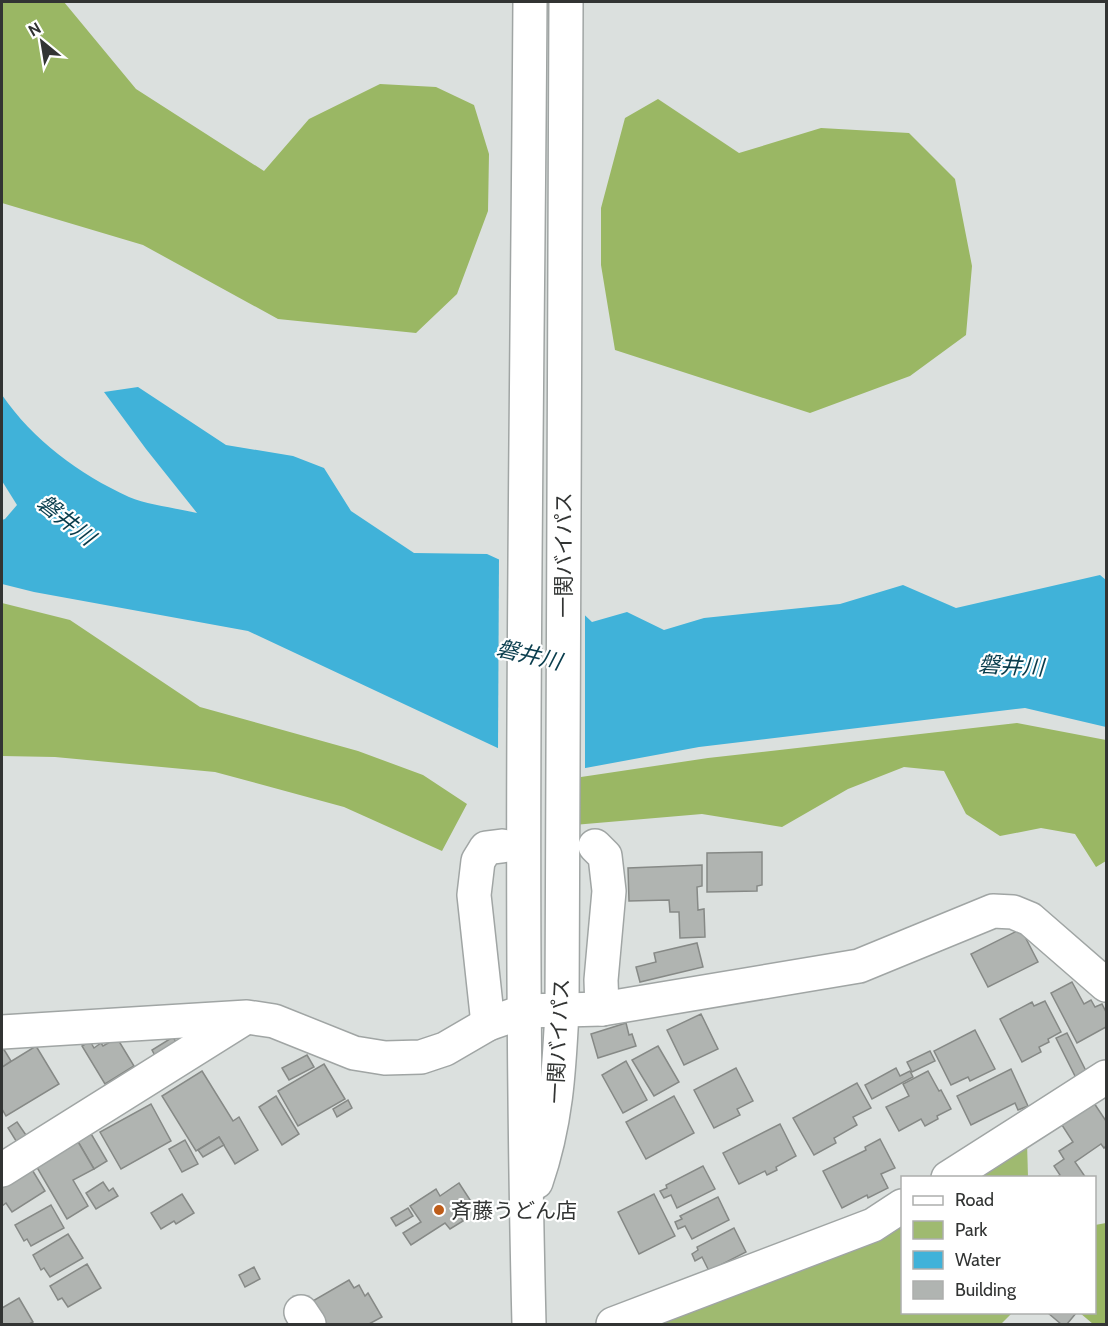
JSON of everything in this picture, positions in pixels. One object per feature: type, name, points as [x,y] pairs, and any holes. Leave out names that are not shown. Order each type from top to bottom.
[{"type":"main road","name":"一関バイパス","points":[[529,1324],[525,1011],[513,837],[530,2]]},
{"type":"main road","name":"一関バイパス","points":[[526,1212],[546,1154],[555,1113],[562,1011],[566,2]]},
{"type":"main road","points":[[488,1024],[474,895],[478,861],[486,848],[513,837]]},
{"type":"main road","points":[[595,846],[605,856],[609,891],[601,980],[602,1009]]},
{"type":"main road","points":[[2,1032],[247,1017],[274,1021],[354,1053],[385,1058],[421,1057],[445,1049],[488,1024],[525,1011],[602,1009],[859,966],[993,911],[1013,912],[1030,919],[1107,985]]},
{"type":"main road","points":[[2,1170],[247,1017]]},
{"type":"main road","points":[[951,1176],[1107,1077]]},
{"type":"main road","points":[[613,1324],[873,1225],[901,1207]]},
{"type":"green space","points":[[2,2],[64,2],[136,89],[264,171],[309,119],[380,84],[436,87],[474,105],[489,154],[488,211],[457,294],[416,333],[278,319],[143,245],[2,203]]},
{"type":"green space","points":[[658,99],[739,153],[821,128],[909,133],[955,179],[972,266],[966,335],[910,376],[810,413],[615,350],[601,265],[601,208],[625,118]]},
{"type":"green space","points":[[2,603],[70,620],[200,707],[358,751],[423,775],[467,804],[442,851],[344,807],[215,772],[55,757],[2,756]]},
{"type":"green space","points":[[1017,723],[1106,740],[1106,861],[1096,867],[1075,834],[1041,828],[1000,836],[966,814],[944,771],[904,767],[848,789],[782,827],[702,814],[562,826],[560,796],[581,777],[708,758]]},
{"type":"green space","points":[[1027,1142],[1028,1176],[970,1176]]},
{"type":"green space","points":[[901,1218],[901,1314],[1011,1314],[1001,1324],[647,1324]]},
{"type":"green space","points":[[1106,1223],[1106,1324],[1093,1324],[1081,1314],[1096,1314],[1096,1225]]},
{"type":"water","name":"磐井川","points":[[138,387],[226,445],[293,456],[324,468],[351,511],[414,553],[487,554],[552,584],[592,622],[627,612],[664,630],[704,618],[840,604],[903,585],[956,608],[1100,575],[1106,580],[1106,727],[1025,708],[699,747],[553,774],[248,631],[34,592],[2,584],[2,520],[17,505],[2,481],[2,395],[28,427],[43,441],[92,478],[137,500],[197,513],[104,392]]},
{"type":"pier","points":[[499,556],[554,581],[585,611],[585,771],[552,777],[498,750]]},
{"type":"building","points":[[762,852],[762,885],[757,886],[757,891],[707,892],[707,853]]},
{"type":"building","points":[[702,865],[702,886],[697,887],[698,910],[704,909],[705,937],[680,938],[679,912],[670,912],[669,900],[629,901],[628,868]]},
{"type":"building","points":[[1021,929],[1038,962],[988,987],[971,954]]},
{"type":"building","points":[[697,943],[703,967],[640,982],[636,967],[656,962],[654,953]]},
{"type":"building","points":[[1072,982],[1084,1004],[1091,1000],[1095,1007],[1102,1004],[1106,1012],[1106,1027],[1077,1043],[1051,993]]},
{"type":"building","points":[[1045,1001],[1061,1032],[1039,1047],[1041,1052],[1022,1062],[1000,1019],[1032,1002],[1034,1006]]},
{"type":"building","points":[[701,1014],[718,1049],[684,1065],[667,1030]]},
{"type":"building","points":[[626,1023],[629,1035],[632,1034],[636,1046],[598,1058],[591,1034]]},
{"type":"building","points":[[975,1030],[995,1069],[970,1081],[968,1077],[951,1085],[934,1051]]},
{"type":"building","points":[[1067,1033],[1087,1073],[1076,1078],[1056,1038]]},
{"type":"building","points":[[173,1037],[181,1050],[159,1063],[152,1050]]},
{"type":"building","points":[[117,1038],[134,1066],[105,1084],[82,1046],[90,1041],[94,1048],[101,1043],[103,1046]]},
{"type":"building","points":[[36,1046],[59,1084],[6,1116],[2,1109],[2,1067]]},
{"type":"building","points":[[658,1046],[679,1082],[654,1096],[632,1060]]},
{"type":"building","points":[[2,1049],[11,1061],[2,1067]]},
{"type":"building","points":[[930,1051],[935,1061],[912,1072],[907,1062]]},
{"type":"building","points":[[307,1055],[314,1067],[289,1080],[282,1068]]},
{"type":"building","points":[[626,1061],[647,1100],[623,1113],[602,1075]]},
{"type":"building","points":[[324,1064],[345,1099],[298,1126],[278,1091]]},
{"type":"building","points":[[736,1068],[753,1101],[737,1109],[740,1115],[714,1128],[694,1090]]},
{"type":"building","points":[[896,1068],[900,1076],[910,1071],[913,1077],[872,1099],[865,1085]]},
{"type":"building","points":[[1011,1069],[1028,1106],[1018,1110],[1015,1103],[971,1125],[957,1096]]},
{"type":"building","points":[[202,1071],[233,1121],[239,1117],[258,1150],[235,1164],[219,1137],[196,1151],[162,1096]]},
{"type":"building","points":[[928,1071],[951,1109],[937,1116],[938,1119],[925,1126],[921,1119],[899,1131],[886,1107],[909,1096],[903,1084]]},
{"type":"building","points":[[857,1083],[871,1108],[853,1117],[857,1125],[834,1138],[836,1143],[814,1155],[793,1118]]},
{"type":"building","points":[[276,1096],[299,1134],[282,1145],[259,1107]]},
{"type":"building","points":[[674,1096],[694,1133],[646,1159],[626,1122]]},
{"type":"building","points":[[348,1100],[352,1108],[337,1117],[333,1109]]},
{"type":"building","points":[[1094,1103],[1106,1121],[1106,1146],[1104,1148],[1101,1144],[1075,1162],[1085,1176],[1059,1176],[1054,1166],[1064,1159],[1059,1151],[1073,1142],[1060,1122]]},
{"type":"building","points":[[151,1104],[171,1141],[121,1169],[100,1132]]},
{"type":"building","points":[[17,1122],[28,1138],[18,1144],[8,1128]]},
{"type":"building","points":[[780,1124],[796,1156],[767,1175],[765,1171],[739,1184],[723,1153]]},
{"type":"building","points":[[90,1132],[107,1161],[94,1169],[77,1140]]},
{"type":"building","points":[[219,1137],[224,1145],[203,1157],[198,1150]]},
{"type":"building","points":[[880,1139],[895,1168],[881,1174],[888,1188],[868,1198],[867,1195],[842,1208],[823,1171],[866,1150],[865,1147]]},
{"type":"building","points":[[77,1140],[94,1169],[73,1180],[88,1206],[67,1219],[35,1164]]},
{"type":"building","points":[[185,1140],[198,1164],[182,1172],[169,1149]]},
{"type":"building","points":[[703,1166],[715,1189],[677,1208],[671,1195],[664,1198],[660,1191],[667,1188],[666,1185]]},
{"type":"building","points":[[31,1168],[45,1191],[12,1212],[6,1203],[2,1206],[2,1186]]},
{"type":"building","points":[[103,1182],[109,1191],[113,1188],[118,1196],[96,1209],[86,1193]]},
{"type":"building","name":"斉藤うどん店","points":[[459,1183],[474,1206],[459,1215],[463,1221],[450,1229],[445,1223],[411,1245],[403,1233],[421,1222],[410,1206],[436,1189],[440,1196]]},
{"type":"building","points":[[182,1194],[194,1213],[176,1224],[174,1221],[161,1229],[151,1213]]},
{"type":"building","points":[[654,1194],[675,1236],[639,1254],[618,1212]]},
{"type":"building","points":[[718,1197],[729,1220],[692,1239],[685,1226],[678,1229],[675,1222],[682,1219],[680,1216]]},
{"type":"building","points":[[51,1205],[64,1228],[31,1246],[27,1239],[24,1241],[15,1225]]},
{"type":"building","points":[[408,1208],[413,1216],[396,1226],[391,1218]]},
{"type":"building","points":[[734,1228],[746,1252],[709,1271],[702,1257],[695,1261],[692,1254],[698,1250],[697,1247]]},
{"type":"building","points":[[68,1234],[83,1258],[50,1277],[44,1268],[41,1270],[33,1255]]},
{"type":"building","points":[[87,1264],[101,1288],[68,1307],[62,1298],[58,1300],[50,1286]]},
{"type":"building","points":[[254,1267],[260,1279],[245,1287],[239,1275]]},
{"type":"building","points":[[349,1280],[354,1288],[359,1285],[365,1296],[368,1293],[382,1317],[369,1324],[324,1324],[311,1302]]},
{"type":"building","points":[[19,1298],[33,1322],[2,1324],[2,1308]]},
{"type":"building","points":[[1049,1314],[1075,1314],[1067,1324],[1061,1324]]},
{"type":"place","name":"斉藤うどん店","points":[[439,1210]]}]
